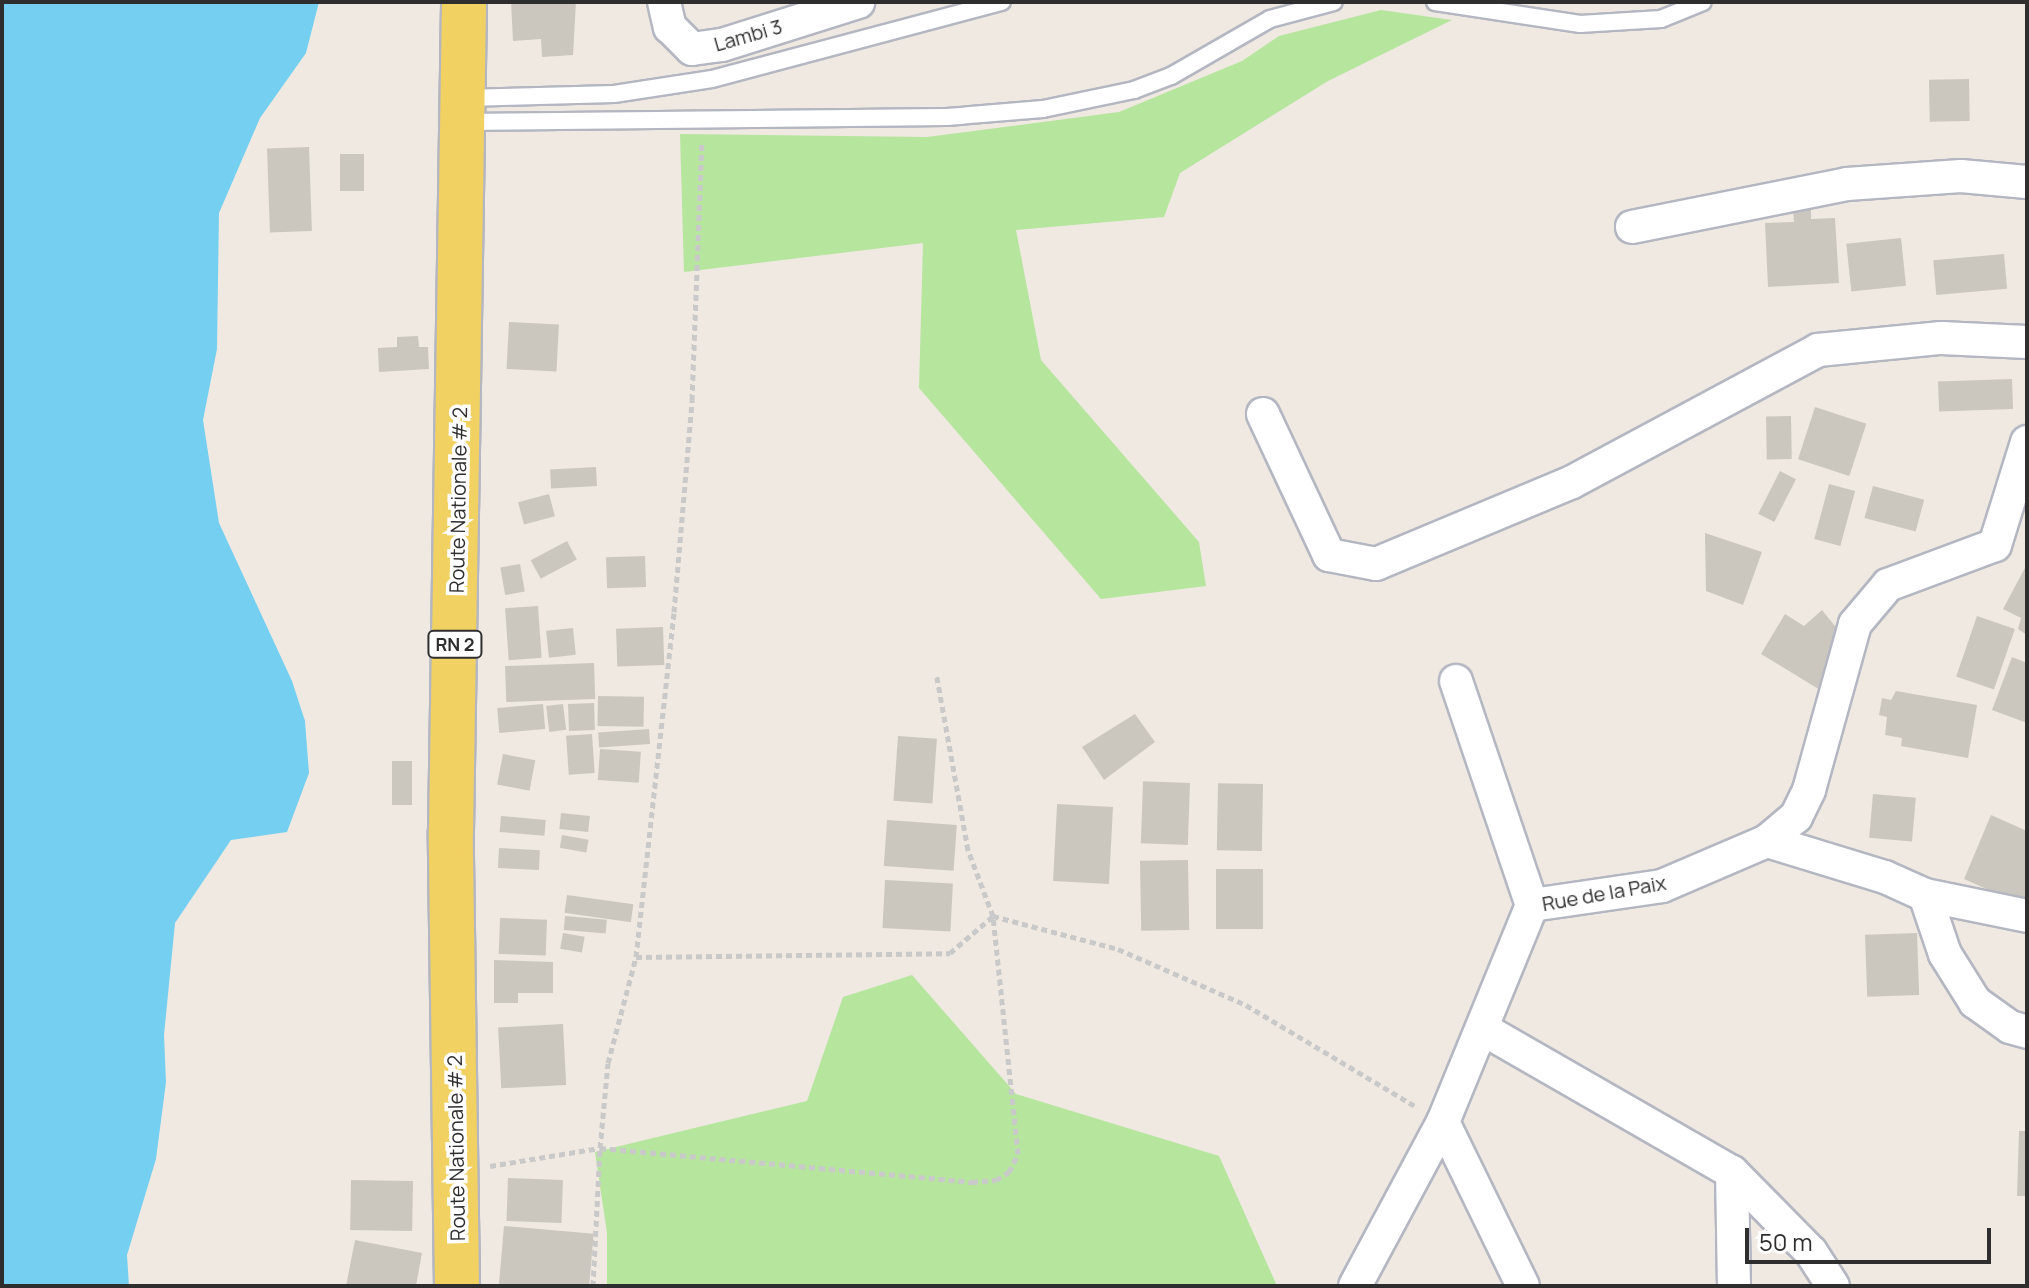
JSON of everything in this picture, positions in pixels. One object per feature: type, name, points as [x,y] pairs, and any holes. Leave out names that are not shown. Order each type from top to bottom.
[{"type":"main road","name":"Route Nationale # 2","points":[[457,1286],[458,1172],[451,832],[464,2]]},
{"type":"street","name":"Lambi 3","points":[[664,2],[670,27],[692,49],[722,45],[858,2]]},
{"type":"street","points":[[1632,227],[1847,184],[1961,176],[2027,182]]},
{"type":"street","points":[[1263,414],[1329,555],[1376,564],[1572,482],[1818,350],[1941,338],[2027,342]]},
{"type":"street","name":"Rue de la Paix","points":[[1355,1286],[1443,1122],[1532,905],[1662,886],[1767,841],[1796,817],[1809,790],[1855,624],[1888,585],[1995,545],[2027,442]]},
{"type":"street","points":[[1456,681],[1532,905]]},
{"type":"street","points":[[1767,841],[1885,877],[1925,895],[2027,916]]},
{"type":"street","points":[[1925,895],[1945,954],[1975,1002],[2010,1027],[2027,1032]]},
{"type":"street","points":[[1483,1029],[1732,1172],[1811,1252],[1833,1286]]},
{"type":"street","points":[[1443,1122],[1523,1286]]},
{"type":"street","points":[[1732,1172],[1734,1286]]},
{"type":"lane","points":[[463,110],[614,94],[712,79],[1002,2]]},
{"type":"lane","points":[[463,110],[617,124],[703,117],[947,117],[1043,109],[1134,90],[1171,76],[1270,19],[1334,2]]},
{"type":"lane","points":[[1435,2],[1580,24],[1661,19],[1703,2]]},
{"type":"path","points":[[593,1286],[608,1063],[636,957],[681,544],[699,268],[703,117]]},
{"type":"path","points":[[458,1172],[600,1148],[996,1180],[1009,1172],[1018,1154],[993,916],[968,850],[937,677]]},
{"type":"path","points":[[636,957],[950,953],[993,916]]},
{"type":"path","points":[[993,916],[1118,949],[1246,1005],[1443,1122]]},
{"type":"green space","points":[[1381,10],[1452,20],[1328,81],[1180,173],[1164,217],[1016,230],[1041,360],[1199,542],[1206,586],[1101,599],[919,388],[923,243],[684,272],[680,134],[927,137],[1119,112],[1242,61],[1279,36]]},
{"type":"green space","points":[[912,975],[1016,1094],[1219,1156],[1277,1286],[607,1286],[607,1233],[595,1152],[807,1101],[843,997]]},
{"type":"water","points":[[2,2],[319,2],[306,53],[260,118],[219,213],[217,349],[203,420],[219,523],[292,681],[305,721],[309,773],[287,832],[231,840],[175,923],[164,1035],[166,1082],[156,1159],[127,1255],[129,1286],[2,1286]]},
{"type":"building","points":[[511,2],[576,2],[573,55],[542,57],[541,39],[513,41]]},
{"type":"building","points":[[1969,79],[1970,121],[1930,122],[1929,80]]},
{"type":"building","points":[[309,147],[312,231],[270,232],[267,148]]},
{"type":"building","points":[[340,154],[364,154],[364,191],[340,191]]},
{"type":"building","points":[[1811,207],[1811,219],[1835,218],[1839,283],[1768,287],[1765,223],[1794,222],[1793,208]]},
{"type":"building","points":[[1901,238],[1906,286],[1851,291],[1846,244]]},
{"type":"building","points":[[2004,254],[2007,289],[1936,295],[1933,260]]},
{"type":"building","points":[[509,322],[559,325],[556,372],[507,369]]},
{"type":"building","points":[[418,336],[419,347],[428,347],[429,369],[379,372],[378,348],[397,347],[397,337]]},
{"type":"building","points":[[2012,379],[2013,409],[1939,412],[1938,382]]},
{"type":"building","points":[[1815,407],[1866,424],[1849,476],[1798,459]]},
{"type":"building","points":[[1766,416],[1791,416],[1792,459],[1767,459]]},
{"type":"building","points":[[596,467],[597,486],[551,488],[550,469]]},
{"type":"building","points":[[1780,471],[1796,479],[1774,522],[1758,514]]},
{"type":"building","points":[[1829,484],[1855,491],[1840,546],[1814,539]]},
{"type":"building","points":[[1873,486],[1924,500],[1916,532],[1864,518]]},
{"type":"building","points":[[549,494],[555,516],[524,524],[518,502]]},
{"type":"building","points":[[1705,533],[1762,552],[1743,605],[1706,591]]},
{"type":"building","points":[[567,541],[577,560],[541,579],[531,560]]},
{"type":"building","points":[[645,556],[646,587],[607,588],[606,557]]},
{"type":"building","points":[[520,564],[525,592],[505,595],[500,567]]},
{"type":"building","points":[[2027,564],[2027,635],[2018,629],[2021,618],[2003,609]]},
{"type":"building","points":[[538,606],[542,658],[509,660],[505,608]]},
{"type":"building","points":[[1822,610],[1843,636],[1825,693],[1761,654],[1785,614],[1804,626]]},
{"type":"building","points":[[1977,616],[2015,629],[1994,690],[1956,677]]},
{"type":"building","points":[[663,627],[664,665],[617,667],[616,629]]},
{"type":"building","points":[[573,628],[576,655],[549,658],[546,631]]},
{"type":"building","points":[[2012,657],[2027,663],[2027,723],[1992,710]]},
{"type":"building","points":[[594,663],[595,699],[506,702],[505,666]]},
{"type":"building","points":[[1896,691],[1977,705],[1968,758],[1901,746],[1902,738],[1885,735],[1887,717],[1879,715],[1882,698],[1891,700]]},
{"type":"building","points":[[598,696],[644,697],[643,727],[597,726]]},
{"type":"building","points":[[594,703],[595,730],[569,731],[568,704]]},
{"type":"building","points":[[543,704],[545,729],[499,733],[497,708]]},
{"type":"building","points":[[563,704],[566,730],[549,732],[546,706]]},
{"type":"building","points":[[1135,714],[1155,742],[1104,780],[1082,747]]},
{"type":"building","points":[[649,729],[650,744],[599,748],[598,733]]},
{"type":"building","points":[[592,734],[595,773],[569,775],[566,736]]},
{"type":"building","points":[[898,736],[937,739],[932,804],[893,801]]},
{"type":"building","points":[[600,749],[641,752],[639,783],[598,780]]},
{"type":"building","points":[[503,754],[535,760],[529,791],[497,784]]},
{"type":"building","points":[[392,761],[412,761],[412,805],[392,805]]},
{"type":"building","points":[[1143,781],[1190,783],[1188,845],[1141,843]]},
{"type":"building","points":[[1218,783],[1263,784],[1262,851],[1217,850]]},
{"type":"building","points":[[1873,794],[1916,798],[1912,842],[1869,838]]},
{"type":"building","points":[[1057,804],[1113,807],[1109,884],[1053,881]]},
{"type":"building","points":[[561,813],[590,816],[588,832],[559,829]]},
{"type":"building","points":[[1991,815],[2027,831],[2027,907],[1964,879]]},
{"type":"building","points":[[501,816],[546,820],[544,836],[500,832]]},
{"type":"building","points":[[887,820],[957,825],[954,871],[884,866]]},
{"type":"building","points":[[562,835],[589,840],[586,852],[560,848]]},
{"type":"building","points":[[499,848],[540,850],[539,870],[498,868]]},
{"type":"building","points":[[1188,860],[1189,930],[1141,931],[1140,861]]},
{"type":"building","points":[[1216,869],[1263,869],[1263,929],[1216,929]]},
{"type":"building","points":[[885,880],[953,884],[950,931],[882,928]]},
{"type":"building","points":[[567,895],[633,904],[631,922],[564,913]]},
{"type":"building","points":[[565,916],[607,920],[606,934],[564,930]]},
{"type":"building","points":[[500,918],[547,920],[546,956],[499,954]]},
{"type":"building","points":[[563,933],[585,937],[582,953],[560,949]]},
{"type":"building","points":[[1917,933],[1919,995],[1867,997],[1865,935]]},
{"type":"building","points":[[494,960],[553,962],[553,993],[518,993],[518,1003],[494,1003]]},
{"type":"building","points":[[563,1024],[566,1085],[501,1088],[498,1027]]},
{"type":"building","points":[[2019,1131],[2027,1131],[2027,1196],[2017,1196]]},
{"type":"building","points":[[508,1178],[563,1180],[561,1223],[506,1221]]},
{"type":"building","points":[[351,1180],[413,1181],[412,1231],[350,1230]]},
{"type":"building","points":[[504,1226],[594,1234],[589,1286],[499,1286]]},
{"type":"building","points":[[355,1240],[422,1253],[416,1286],[346,1286]]}]
